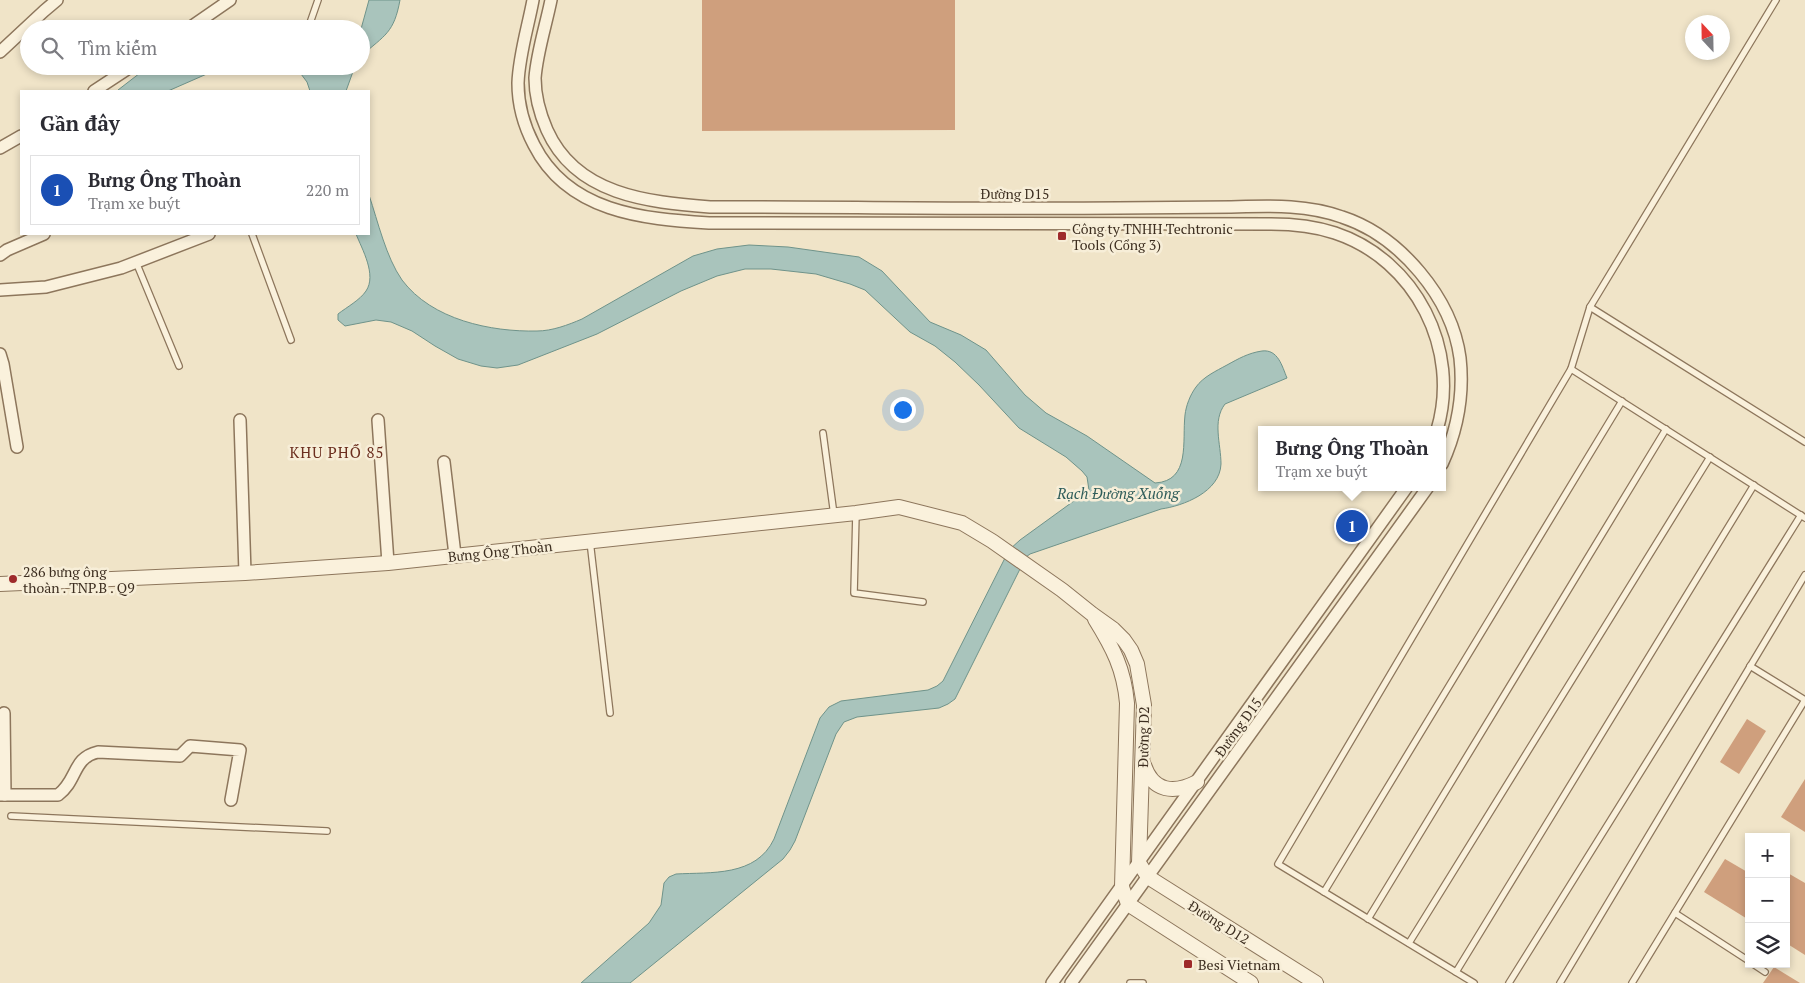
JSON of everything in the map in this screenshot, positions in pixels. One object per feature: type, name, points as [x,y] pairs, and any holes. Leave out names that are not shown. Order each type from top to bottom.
[{"type":"street","points":[[34,20],[57,0]]},
{"type":"street","points":[[201,20],[230,0]]},
{"type":"street","points":[[533,0],[520,63],[518,83],[523,119],[539,155],[549,168],[575,192],[591,202],[629,214],[650,218],[709,223],[1294,224],[1337,233],[1373,251],[1389,264],[1415,292],[1433,326],[1444,378],[1444,395],[1438,426]]},
{"type":"street","name":"Đường D15","points":[[551,0],[535,79],[540,115],[558,150],[572,166],[588,178],[624,194],[710,207],[1115,208],[1274,206],[1325,211],[1362,225],[1395,247],[1409,259],[1432,289],[1442,307],[1456,341],[1460,358],[1460,397],[1453,436],[1446,454]]},
{"type":"street","points":[[0,52],[20,33]]},
{"type":"street","points":[[96,90],[118,75]]},
{"type":"street","points":[[0,148],[20,137]]},
{"type":"street","points":[[1115,208],[1115,225]]},
{"type":"street","points":[[0,255],[42,235]]},
{"type":"street","points":[[0,290],[46,287],[121,268],[206,235]]},
{"type":"street","points":[[0,354],[17,446]]},
{"type":"street","points":[[240,420],[246,573]]},
{"type":"street","points":[[378,420],[388,562]]},
{"type":"street","points":[[444,462],[455,555]]},
{"type":"street","name":"Đường D15","points":[[1052,983],[1404,491]]},
{"type":"street","name":"Đường D15","points":[[1071,983],[1425,491]]},
{"type":"street","name":"Bưng Ông Thoàn","points":[[0,584],[246,573],[388,562],[834,516],[899,507],[962,523],[992,541],[1062,590]]},
{"type":"street","name":"Đường D2","points":[[1062,590],[1113,629],[1131,650],[1137,664],[1144,705],[1139,863]]},
{"type":"street","name":"Đường D2","points":[[1092,614],[1112,645],[1126,686],[1122,887]]},
{"type":"street","points":[[4,713],[2,795],[58,795],[66,789],[79,763],[89,754],[98,752],[180,756],[190,746],[240,750],[231,800]]},
{"type":"street","points":[[1143,756],[1146,772],[1157,785],[1174,790],[1185,788],[1197,782]]},
{"type":"street","points":[[1139,863],[1148,877]]},
{"type":"street","name":"Đường D12","points":[[1148,877],[1316,983]]},
{"type":"street","points":[[1122,887],[1128,904],[1251,983]]},
{"type":"lane","points":[[311,20],[318,0]]},
{"type":"lane","points":[[1474,983],[1278,864],[1571,369],[1590,307],[1776,0]]},
{"type":"lane","points":[[252,235],[291,340]]},
{"type":"lane","points":[[136,262],[179,366]]},
{"type":"lane","points":[[1590,307],[1805,442]]},
{"type":"lane","points":[[1509,983],[1803,516],[1571,369]]},
{"type":"lane","points":[[1324,892],[1622,401]]},
{"type":"lane","points":[[1368,919],[1666,429]]},
{"type":"lane","points":[[823,433],[834,516]]},
{"type":"lane","points":[[1409,943],[1710,457]]},
{"type":"lane","points":[[1456,972],[1754,485]]},
{"type":"lane","points":[[856,513],[854,593],[923,602]]},
{"type":"lane","points":[[590,541],[610,713]]},
{"type":"lane","points":[[1560,983],[1805,575]]},
{"type":"lane","points":[[1632,983],[1805,700],[1750,666]]},
{"type":"lane","points":[[11,816],[327,830]]},
{"type":"lane","points":[[1674,914],[1745,958]]},
{"type":"lane","points":[[1759,968],[1765,972]]},
{"type":"lane","points":[[1130,983],[1142,983]]},
{"type":"water","points":[[369,0],[400,0],[395,20],[391,27],[370,48],[370,20],[363,20]]},
{"type":"water","points":[[137,75],[204,75],[170,90],[118,90]]},
{"type":"water","points":[[302,75],[352,75],[346,90],[310,90]]},
{"type":"water","name":"Rạch Đường Xuống","points":[[370,198],[391,261],[402,280],[415,294],[429,305],[464,321],[482,326],[519,331],[554,329],[582,319],[693,256],[717,249],[749,245],[788,247],[859,257],[882,271],[930,322],[961,335],[986,350],[1025,395],[1046,413],[1087,436],[1155,483],[1167,481],[1180,467],[1184,447],[1186,408],[1192,393],[1202,380],[1239,358],[1262,351],[1272,353],[1279,359],[1287,378],[1225,404],[1221,411],[1218,425],[1221,464],[1219,474],[1207,490],[1199,496],[1180,505],[1161,509],[1026,557],[955,699],[939,708],[857,717],[844,722],[836,734],[795,841],[783,859],[630,983],[581,983],[649,923],[661,905],[664,883],[669,877],[676,874],[731,870],[756,860],[766,851],[774,839],[820,718],[829,707],[841,701],[928,690],[943,681],[1009,550],[1089,490],[1087,477],[1066,457],[1019,428],[955,362],[935,346],[910,332],[865,290],[850,284],[816,274],[771,269],[745,269],[717,276],[681,291],[597,334],[518,365],[497,368],[481,366],[458,359],[412,331],[391,322],[376,320],[345,326],[338,320],[338,314],[360,297],[369,285],[370,277],[365,254],[356,235],[370,235]]},
{"type":"building","points":[[702,0],[955,0],[955,130],[702,131]]},
{"type":"building","points":[[1747,719],[1766,731],[1739,774],[1720,762]]},
{"type":"building","points":[[1805,779],[1805,832],[1781,817]]},
{"type":"building","points":[[1725,859],[1745,871],[1745,918],[1704,892]]},
{"type":"building","points":[[1790,874],[1805,883],[1805,955],[1790,946]]},
{"type":"building","points":[[1773,968],[1776,968],[1800,983],[1763,983]]},
{"type":"place","name":"Công ty TNHH Techtronic Tools (Cổng 3)","points":[[1062,236]]},
{"type":"place","name":"Bưng Ông Thoàn","points":[[1352,526]]},
{"type":"place","name":"286 bưng ông thoàn . TNP.B . Q9","points":[[13,579]]},
{"type":"place","name":"Besi Vietnam","points":[[1188,964]]},
{"type":"district","name":"KHU PHỐ 85","points":[[337,452]]}]
